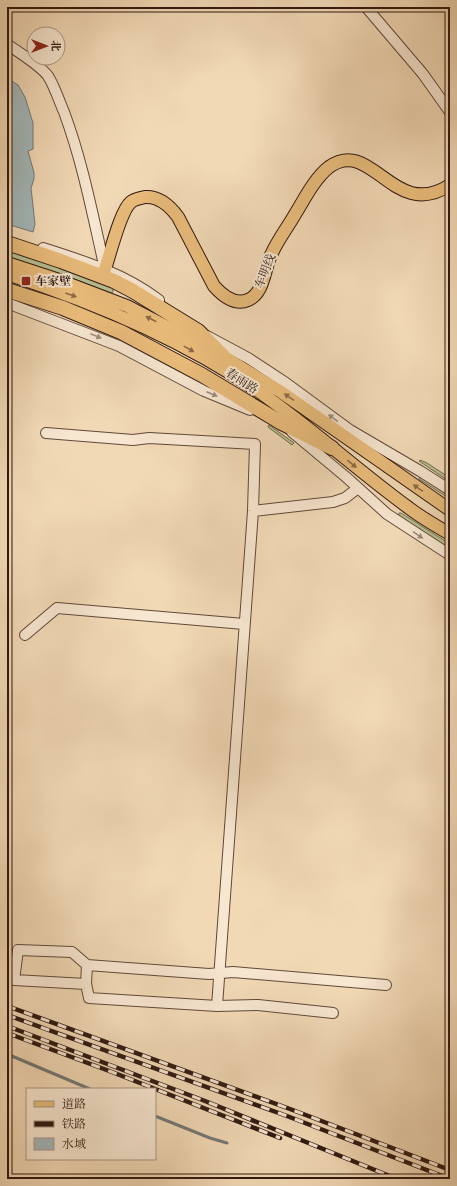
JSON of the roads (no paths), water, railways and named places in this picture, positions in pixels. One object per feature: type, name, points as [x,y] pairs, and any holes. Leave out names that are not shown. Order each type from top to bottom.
[{"type":"highway","points":[[7,243],[61,261],[114,281],[133,290],[198,331],[223,356]]},
{"type":"highway","points":[[7,290],[63,308],[121,332],[202,375],[280,422],[332,448]]},
{"type":"main road","name":"车明线","points":[[106,269],[124,212],[131,202],[140,198],[152,197],[162,201],[171,208],[178,217],[214,286],[222,295],[230,300],[248,300],[255,295],[260,288],[272,253],[316,183],[329,167],[346,160],[366,164],[397,187],[406,192],[417,194],[437,192],[450,185]]},
{"type":"main road","name":"春雨路","points":[[7,263],[59,280],[127,306],[223,356],[281,392],[450,510]]},
{"type":"main road","name":"春雨路","points":[[7,274],[83,300],[161,334],[211,361],[287,412],[410,509],[450,534]]},
{"type":"main road","points":[[350,430],[398,474]]},
{"type":"street","points":[[366,7],[423,74],[450,112]]},
{"type":"street","points":[[7,44],[26,57],[48,76],[59,100],[76,150],[106,269]]},
{"type":"street","points":[[7,236],[106,269],[147,291],[198,331],[248,358],[286,383],[350,430],[450,490]]},
{"type":"street","points":[[7,303],[119,346],[204,391],[280,422],[387,514],[450,555]]},
{"type":"street","points":[[46,433],[133,440],[149,438],[255,444],[253,511],[217,1006]]},
{"type":"street","points":[[253,511],[333,502],[345,498],[358,488]]},
{"type":"street","points":[[25,635],[57,608],[244,624]]},
{"type":"street","points":[[86,984],[14,980],[18,950],[72,952],[87,965],[209,974],[233,972],[386,985]]},
{"type":"street","points":[[87,965],[86,984],[89,998],[217,1006],[258,1005],[333,1013]]},
{"type":"water","points":[[7,78],[18,85],[25,97],[33,123],[33,149],[28,151],[34,173],[31,188],[35,224],[33,232],[7,224]]},
{"type":"waterway","points":[[7,1054],[88,1088]]},
{"type":"waterway","points":[[156,1116],[210,1138],[227,1143]]},
{"type":"railway","points":[[7,1006],[290,1109],[450,1170]]},
{"type":"railway","points":[[7,1015],[287,1116],[450,1179]]},
{"type":"railway","points":[[7,1026],[205,1101],[397,1179]]},
{"type":"railway","points":[[7,1033],[153,1088]]},
{"type":"railway","points":[[156,1089],[280,1138]]},
{"type":"place","name":"车家壁","points":[[26,281]]}]
